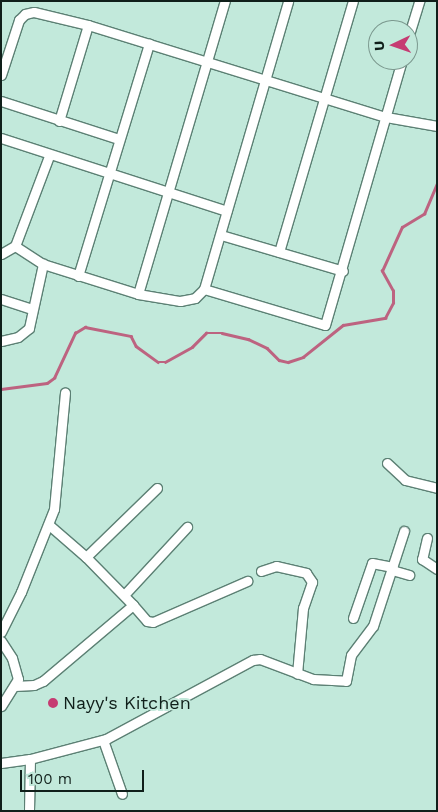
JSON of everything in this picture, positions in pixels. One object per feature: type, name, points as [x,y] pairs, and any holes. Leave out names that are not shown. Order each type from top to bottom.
[{"type":"street","points":[[138,294],[225,1]]},
{"type":"street","points":[[14,246],[43,264],[138,294],[190,301],[204,289],[288,1]]},
{"type":"street","points":[[279,252],[353,1]]},
{"type":"street","points":[[413,20],[419,1]]},
{"type":"street","points":[[1,76],[25,14],[34,12],[88,25],[386,117],[437,126]]},
{"type":"street","points":[[58,121],[88,25]]},
{"type":"street","points":[[78,276],[149,44]]},
{"type":"street","points":[[204,289],[324,326],[343,271],[399,70]]},
{"type":"street","points":[[1,101],[58,121],[119,139]]},
{"type":"street","points":[[1,138],[49,156],[227,211]]},
{"type":"street","points":[[1,254],[14,246],[49,156]]},
{"type":"street","points":[[220,235],[343,271]]},
{"type":"street","points":[[1,341],[24,334],[43,264]]},
{"type":"street","points":[[1,299],[31,309]]},
{"type":"street","points":[[1,632],[49,525],[55,497],[65,392]]},
{"type":"street","points":[[387,463],[405,480],[437,488]]},
{"type":"street","points":[[86,557],[157,488]]},
{"type":"street","points":[[49,525],[86,557],[124,594],[147,621],[152,622],[247,581]]},
{"type":"street","points":[[124,594],[186,527]]},
{"type":"street","points":[[1,764],[30,759],[103,740],[252,660],[260,659],[297,674],[331,681],[348,680],[351,655],[373,626],[404,531]]},
{"type":"street","points":[[427,538],[422,559],[437,570]]},
{"type":"street","points":[[353,618],[372,563],[409,575]]},
{"type":"street","points":[[261,571],[276,566],[309,575],[312,587],[303,608],[297,674]]},
{"type":"street","points":[[16,686],[34,685],[43,681],[133,605]]},
{"type":"street","points":[[1,641],[15,663],[18,679],[16,686],[1,706]]},
{"type":"street","points":[[103,740],[122,794]]},
{"type":"street","points":[[29,811],[30,759]]},
{"type":"waterway","points":[[1,389],[47,383],[54,378],[75,333],[85,327],[131,336],[136,346],[158,362],[165,362],[192,347],[206,333],[222,333],[248,339],[267,348],[279,360],[288,362],[303,357],[343,325],[385,318],[393,303],[393,291],[382,271],[402,227],[424,214],[437,183]]},
{"type":"place","name":"Nayy's Kitchen","points":[[53,703]]}]
